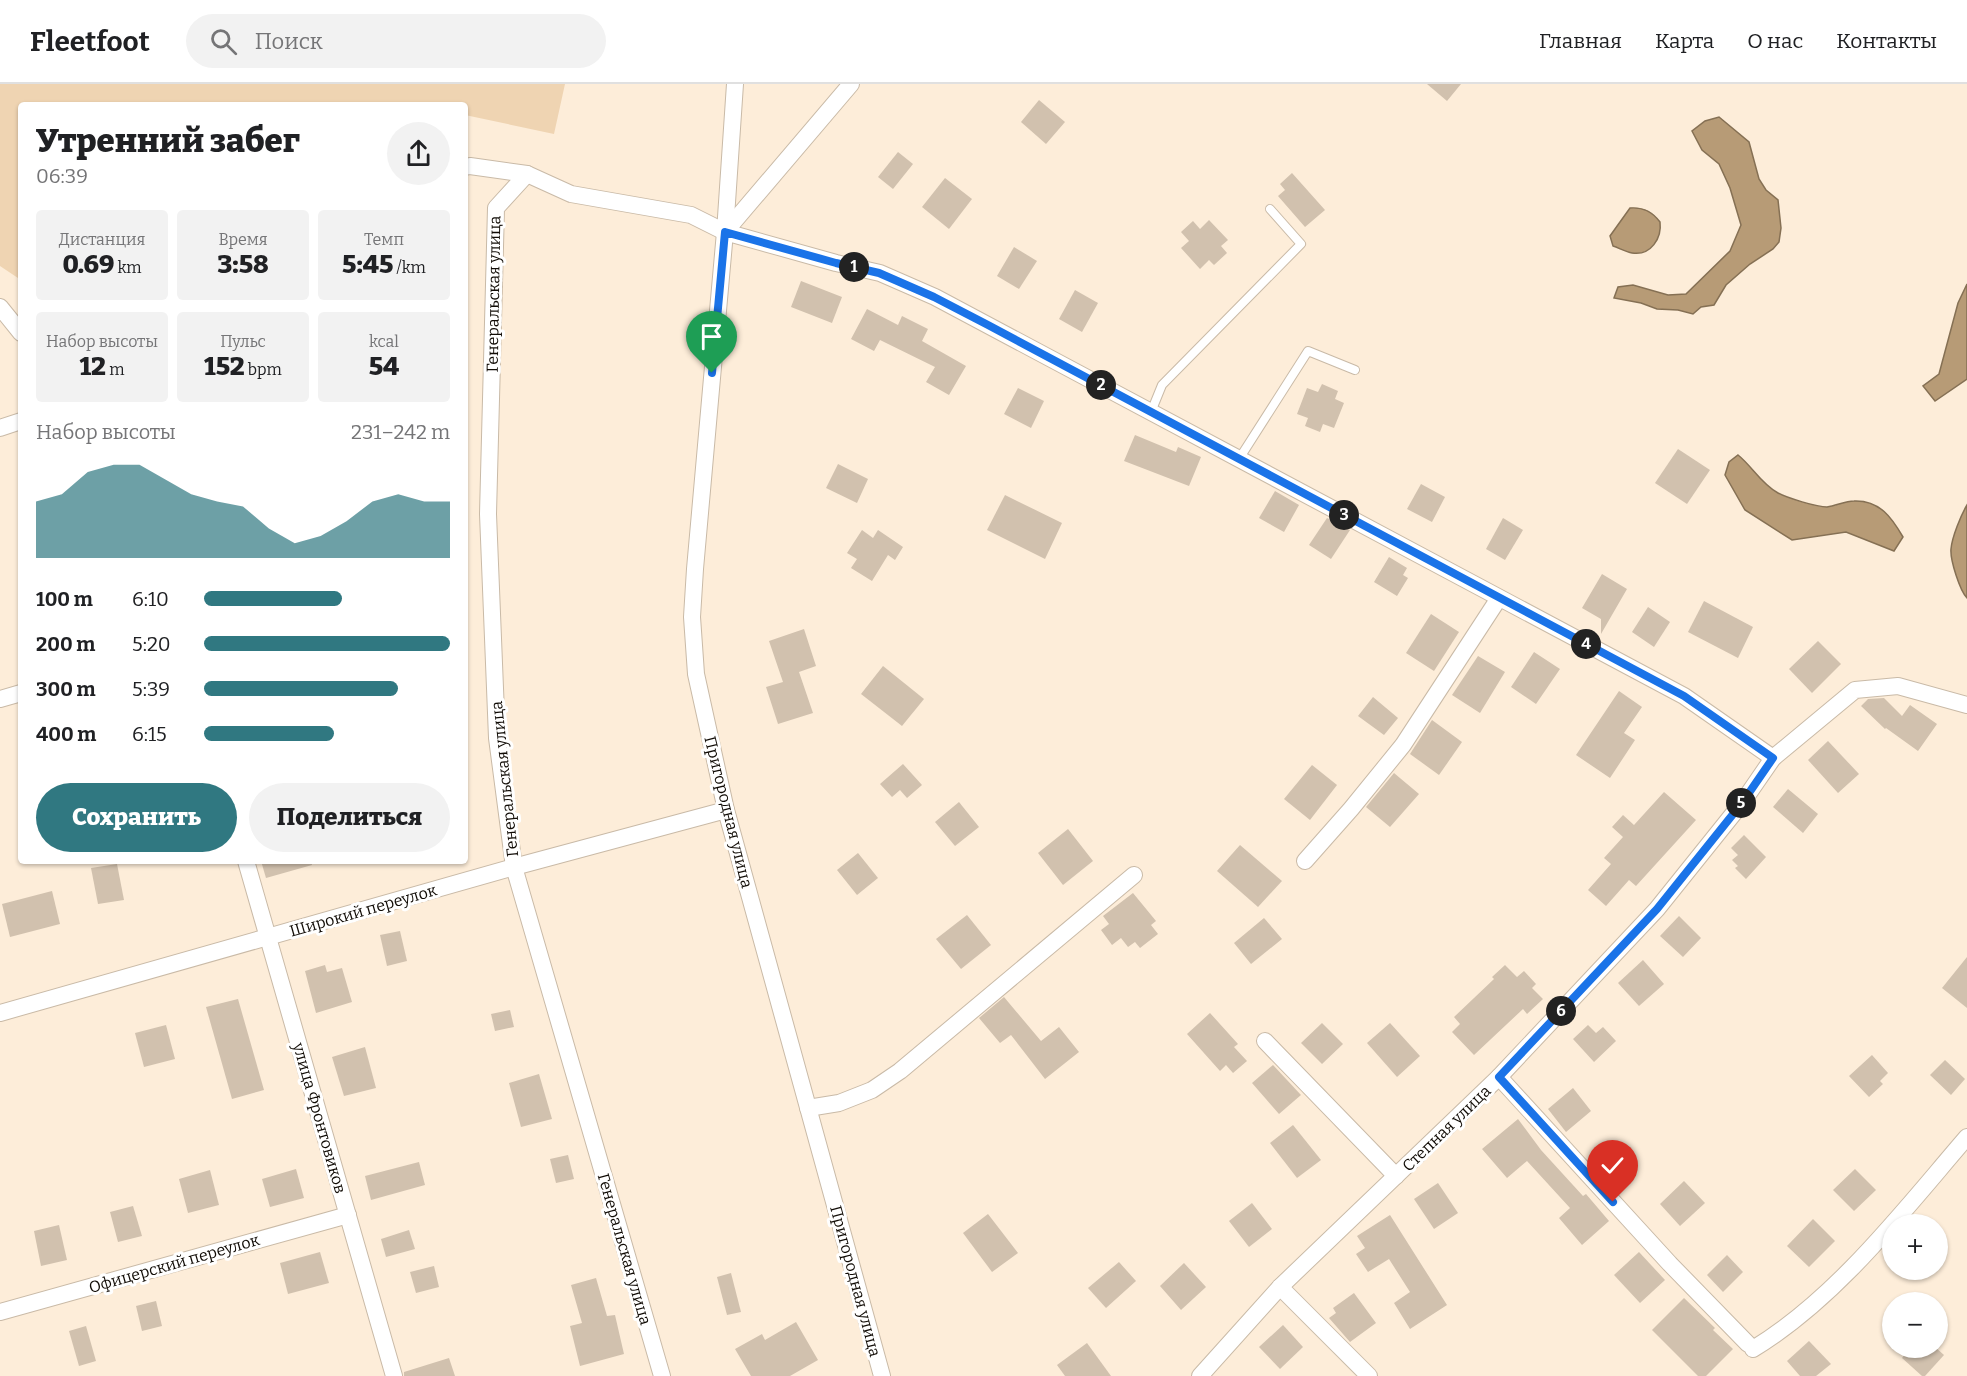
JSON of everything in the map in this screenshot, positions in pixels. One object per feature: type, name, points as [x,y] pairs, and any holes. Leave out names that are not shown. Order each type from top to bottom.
[{"type":"street","name":"Пригородная улица","points":[[735,84],[725,232],[705,443],[692,617],[696,674],[726,810],[882,1376]]},
{"type":"street","points":[[725,232],[851,84]]},
{"type":"street","points":[[468,166],[527,174],[571,194],[692,215],[725,232],[889,277],[934,297],[1684,696],[1773,758]]},
{"type":"street","name":"Генеральская улица","points":[[527,174],[496,208],[488,514],[497,738],[514,867],[662,1376]]},
{"type":"street","points":[[0,307],[18,329]]},
{"type":"street","points":[[0,428],[18,422]]},
{"type":"street","points":[[1305,861],[1403,745],[1499,598]]},
{"type":"street","name":"Степная улица","points":[[1200,1376],[1280,1287],[1499,1077],[1657,909],[1742,803],[1773,758],[1855,690],[1898,686],[1967,705]]},
{"type":"street","points":[[0,699],[18,694]]},
{"type":"street","name":"Широкий переулок","points":[[0,1013],[514,867],[726,810]]},
{"type":"street","name":"улица Фронтовиков","points":[[247,864],[394,1376]]},
{"type":"street","points":[[808,1108],[839,1103],[872,1090],[900,1071],[1134,875]]},
{"type":"street","points":[[1265,1041],[1395,1176]]},
{"type":"street","points":[[1499,1077],[1670,1264],[1750,1346],[1803,1313],[1873,1245],[1967,1137]]},
{"type":"street","name":"Офицерский переулок","points":[[0,1312],[348,1215]]},
{"type":"street","points":[[1280,1287],[1370,1376]]},
{"type":"lane","points":[[1151,412],[1162,385],[1301,244],[1270,209]]},
{"type":"lane","points":[[1239,459],[1308,351],[1355,370]]},
{"type":"shaded area","points":[[0,84],[565,84],[554,134],[468,116],[468,102],[18,102],[18,278],[0,266]]},
{"type":"shaded area","points":[[1719,117],[1749,142],[1759,179],[1766,190],[1778,200],[1781,228],[1779,242],[1726,285],[1714,305],[1701,307],[1693,314],[1678,310],[1657,309],[1641,303],[1614,298],[1618,287],[1633,285],[1668,295],[1686,294],[1730,251],[1741,225],[1730,188],[1719,164],[1702,150],[1692,131],[1705,121]]},
{"type":"shaded area","points":[[1630,208],[1647,211],[1660,222],[1657,240],[1645,252],[1632,253],[1613,246],[1610,236]]},
{"type":"shaded area","points":[[1967,284],[1967,379],[1935,401],[1923,386],[1939,374],[1958,303]]},
{"type":"shaded area","points":[[1738,455],[1778,493],[1822,507],[1863,501],[1878,507],[1890,517],[1903,537],[1894,551],[1846,532],[1792,540],[1745,510],[1725,475],[1729,462]]},
{"type":"shaded area","points":[[1967,505],[1967,598],[1956,575],[1951,549],[1957,526]]},
{"type":"building","points":[[1427,84],[1461,84],[1447,101]]},
{"type":"building","points":[[1039,100],[1065,122],[1046,144],[1021,122]]},
{"type":"building","points":[[898,152],[913,164],[893,189],[878,177]]},
{"type":"building","points":[[1292,173],[1325,210],[1305,227],[1278,196],[1285,190],[1280,184]]},
{"type":"building","points":[[945,178],[972,199],[949,229],[922,207]]},
{"type":"building","points":[[1209,220],[1228,240],[1221,246],[1227,253],[1214,265],[1209,260],[1200,269],[1181,248],[1189,241],[1181,232],[1193,221],[1200,229]]},
{"type":"building","points":[[1014,247],[1037,261],[1019,289],[997,276]]},
{"type":"building","points":[[801,281],[842,297],[832,323],[791,307]]},
{"type":"building","points":[[1075,290],[1098,303],[1082,332],[1059,319]]},
{"type":"building","points":[[867,309],[898,325],[902,316],[928,329],[922,341],[966,366],[949,395],[926,382],[935,367],[880,340],[874,351],[851,339]]},
{"type":"building","points":[[1322,384],[1338,391],[1335,399],[1344,403],[1334,428],[1323,424],[1320,432],[1305,426],[1308,418],[1297,414],[1307,388],[1318,392]]},
{"type":"building","points":[[1018,388],[1044,401],[1031,428],[1004,414]]},
{"type":"building","points":[[1135,435],[1176,452],[1178,447],[1201,457],[1189,486],[1124,461]]},
{"type":"building","points":[[1678,449],[1710,470],[1687,504],[1655,483]]},
{"type":"building","points":[[838,464],[868,479],[857,503],[826,488]]},
{"type":"building","points":[[1421,484],[1445,497],[1432,522],[1407,509]]},
{"type":"building","points":[[1275,491],[1299,505],[1284,532],[1259,518]]},
{"type":"building","points":[[1005,495],[1062,523],[1045,559],[987,530]]},
{"type":"building","points":[[1327,518],[1350,530],[1331,559],[1309,545]]},
{"type":"building","points":[[1503,518],[1523,530],[1505,560],[1486,549]]},
{"type":"building","points":[[862,530],[873,538],[878,530],[903,547],[895,560],[888,555],[872,581],[851,568],[857,559],[847,553]]},
{"type":"building","points":[[1389,557],[1407,568],[1403,575],[1408,578],[1397,596],[1374,582]]},
{"type":"building","points":[[1602,574],[1627,589],[1601,634],[1601,619],[1582,608]]},
{"type":"building","points":[[1704,601],[1753,627],[1738,658],[1688,632]]},
{"type":"building","points":[[1648,607],[1670,622],[1654,647],[1632,632]]},
{"type":"building","points":[[1431,614],[1459,632],[1434,671],[1406,653]]},
{"type":"building","points":[[804,629],[816,666],[799,672],[813,713],[778,724],[766,687],[783,682],[769,641]]},
{"type":"building","points":[[1818,641],[1841,664],[1812,693],[1789,669]]},
{"type":"building","points":[[1534,652],[1560,669],[1536,704],[1511,687]]},
{"type":"building","points":[[1478,656],[1505,672],[1480,713],[1452,695]]},
{"type":"building","points":[[883,666],[924,699],[902,726],[861,694]]},
{"type":"building","points":[[1619,691],[1642,707],[1624,733],[1635,740],[1610,778],[1576,755]]},
{"type":"building","points":[[1373,697],[1398,718],[1384,735],[1358,716]]},
{"type":"building","points":[[1884,698],[1902,716],[1910,705],[1937,724],[1918,751],[1885,729],[1861,706],[1868,699]]},
{"type":"building","points":[[1432,720],[1462,742],[1439,775],[1410,754]]},
{"type":"building","points":[[1828,741],[1859,774],[1838,793],[1808,760]]},
{"type":"building","points":[[903,764],[922,785],[907,798],[900,790],[892,797],[880,784]]},
{"type":"building","points":[[1312,765],[1337,785],[1310,820],[1284,799]]},
{"type":"building","points":[[1394,773],[1419,794],[1390,827],[1366,807]]},
{"type":"building","points":[[1788,789],[1818,814],[1803,833],[1773,807]]},
{"type":"building","points":[[1664,792],[1696,820],[1636,886],[1629,880],[1606,906],[1588,890],[1611,864],[1604,858],[1623,837],[1612,827],[1623,815],[1634,825]]},
{"type":"building","points":[[959,802],[979,827],[955,846],[935,822]]},
{"type":"building","points":[[1068,829],[1093,861],[1063,885],[1038,853]]},
{"type":"building","points":[[1744,835],[1766,857],[1746,879],[1735,868],[1738,866],[1732,860],[1738,855],[1731,848]]},
{"type":"building","points":[[1240,845],[1282,881],[1258,907],[1217,871]]},
{"type":"building","points":[[858,853],[878,878],[857,895],[837,870]]},
{"type":"building","points":[[117,864],[124,900],[98,904],[91,868]]},
{"type":"building","points":[[262,864],[312,864],[312,865],[266,878]]},
{"type":"building","points":[[52,891],[60,924],[10,937],[2,904]]},
{"type":"building","points":[[1133,893],[1156,921],[1151,925],[1158,934],[1140,948],[1135,942],[1128,947],[1121,938],[1112,945],[1101,930],[1109,924],[1103,916]]},
{"type":"building","points":[[967,915],[991,945],[961,969],[936,939]]},
{"type":"building","points":[[1679,916],[1701,938],[1683,957],[1660,936]]},
{"type":"building","points":[[1264,918],[1282,939],[1251,964],[1234,943]]},
{"type":"building","points":[[400,931],[407,961],[387,966],[380,935]]},
{"type":"building","points":[[1967,957],[1967,1008],[1942,988]]},
{"type":"building","points":[[1643,960],[1664,984],[1639,1006],[1618,983]]},
{"type":"building","points":[[325,965],[327,972],[342,968],[352,1002],[316,1013],[305,971]]},
{"type":"building","points":[[1505,965],[1517,977],[1524,971],[1536,984],[1532,988],[1543,999],[1527,1014],[1523,1009],[1474,1055],[1452,1032],[1460,1024],[1454,1017],[1494,979],[1492,977]]},
{"type":"building","points":[[1004,997],[1041,1041],[1059,1027],[1079,1052],[1045,1079],[1011,1035],[1000,1043],[979,1018]]},
{"type":"building","points":[[238,999],[264,1090],[232,1099],[206,1007]]},
{"type":"building","points":[[510,1010],[514,1027],[495,1031],[491,1014]]},
{"type":"building","points":[[1210,1013],[1238,1044],[1234,1047],[1247,1061],[1233,1073],[1226,1065],[1220,1071],[1187,1034]]},
{"type":"building","points":[[1322,1023],[1343,1044],[1322,1064],[1301,1043]]},
{"type":"building","points":[[1390,1023],[1420,1056],[1397,1077],[1367,1043]]},
{"type":"building","points":[[166,1025],[175,1059],[144,1067],[135,1033]]},
{"type":"building","points":[[1588,1025],[1596,1033],[1603,1027],[1616,1041],[1594,1062],[1573,1039]]},
{"type":"building","points":[[365,1047],[376,1088],[344,1096],[332,1057]]},
{"type":"building","points":[[1872,1055],[1888,1073],[1880,1081],[1883,1084],[1869,1097],[1849,1076]]},
{"type":"building","points":[[1945,1060],[1965,1079],[1951,1095],[1930,1075]]},
{"type":"building","points":[[1273,1065],[1301,1095],[1279,1114],[1252,1083]]},
{"type":"building","points":[[539,1074],[552,1119],[521,1127],[509,1083]]},
{"type":"building","points":[[1573,1088],[1591,1111],[1566,1132],[1548,1109]]},
{"type":"building","points":[[1518,1119],[1541,1150],[1583,1196],[1586,1194],[1609,1221],[1582,1245],[1559,1218],[1570,1208],[1527,1161],[1507,1178],[1482,1149]]},
{"type":"building","points":[[1293,1125],[1321,1160],[1297,1178],[1270,1143]]},
{"type":"building","points":[[568,1155],[574,1179],[556,1183],[550,1159]]},
{"type":"building","points":[[419,1162],[425,1185],[371,1200],[365,1176]]},
{"type":"building","points":[[296,1169],[304,1198],[270,1207],[262,1179]]},
{"type":"building","points":[[1855,1169],[1876,1190],[1854,1211],[1833,1190]]},
{"type":"building","points":[[210,1170],[219,1205],[188,1213],[179,1179]]},
{"type":"building","points":[[1684,1181],[1705,1203],[1680,1226],[1660,1204]]},
{"type":"building","points":[[1438,1183],[1458,1213],[1434,1229],[1414,1199]]},
{"type":"building","points":[[1252,1203],[1272,1229],[1249,1247],[1229,1221]]},
{"type":"building","points":[[133,1206],[142,1236],[118,1242],[110,1212]]},
{"type":"building","points":[[988,1214],[1018,1253],[992,1272],[963,1233]]},
{"type":"building","points":[[1390,1215],[1447,1305],[1410,1329],[1394,1303],[1410,1292],[1389,1259],[1368,1272],[1356,1254],[1365,1248],[1357,1236]]},
{"type":"building","points":[[1813,1219],[1835,1241],[1809,1267],[1787,1246]]},
{"type":"building","points":[[59,1225],[67,1260],[41,1266],[34,1231]]},
{"type":"building","points":[[409,1230],[415,1249],[386,1257],[381,1239]]},
{"type":"building","points":[[320,1252],[329,1283],[288,1294],[280,1263]]},
{"type":"building","points":[[1639,1252],[1665,1280],[1640,1303],[1614,1275]]},
{"type":"building","points":[[1727,1255],[1743,1272],[1723,1292],[1707,1275]]},
{"type":"building","points":[[1119,1262],[1136,1281],[1106,1308],[1088,1288]]},
{"type":"building","points":[[1184,1263],[1206,1287],[1181,1310],[1160,1286]]},
{"type":"building","points":[[434,1266],[439,1287],[416,1293],[410,1272]]},
{"type":"building","points":[[731,1273],[741,1312],[727,1315],[717,1277]]},
{"type":"building","points":[[596,1278],[607,1316],[615,1315],[624,1354],[580,1366],[570,1326],[582,1323],[571,1285]]},
{"type":"building","points":[[1354,1293],[1376,1323],[1350,1342],[1329,1318],[1336,1313],[1333,1308]]},
{"type":"building","points":[[1684,1298],[1733,1349],[1706,1376],[1698,1376],[1652,1330]]},
{"type":"building","points":[[156,1301],[162,1326],[142,1331],[136,1306]]},
{"type":"building","points":[[796,1322],[818,1360],[790,1376],[751,1376],[735,1349],[762,1334],[765,1340]]},
{"type":"building","points":[[1283,1325],[1303,1347],[1280,1369],[1259,1347]]},
{"type":"building","points":[[86,1326],[96,1361],[79,1366],[69,1331]]},
{"type":"building","points":[[1809,1341],[1831,1364],[1816,1376],[1800,1376],[1787,1361]]},
{"type":"building","points":[[1087,1343],[1111,1376],[1065,1376],[1057,1365]]},
{"type":"building","points":[[449,1358],[455,1376],[404,1376],[404,1372]]},
{"type":"building","points":[[1902,1358],[1941,1358],[1925,1376],[1922,1376]]},
{"type":"route","points":[[712,373],[725,232],[879,273],[934,297],[988,325],[1684,696],[1773,758],[1742,803],[1657,909],[1499,1077],[1613,1202]]}]
